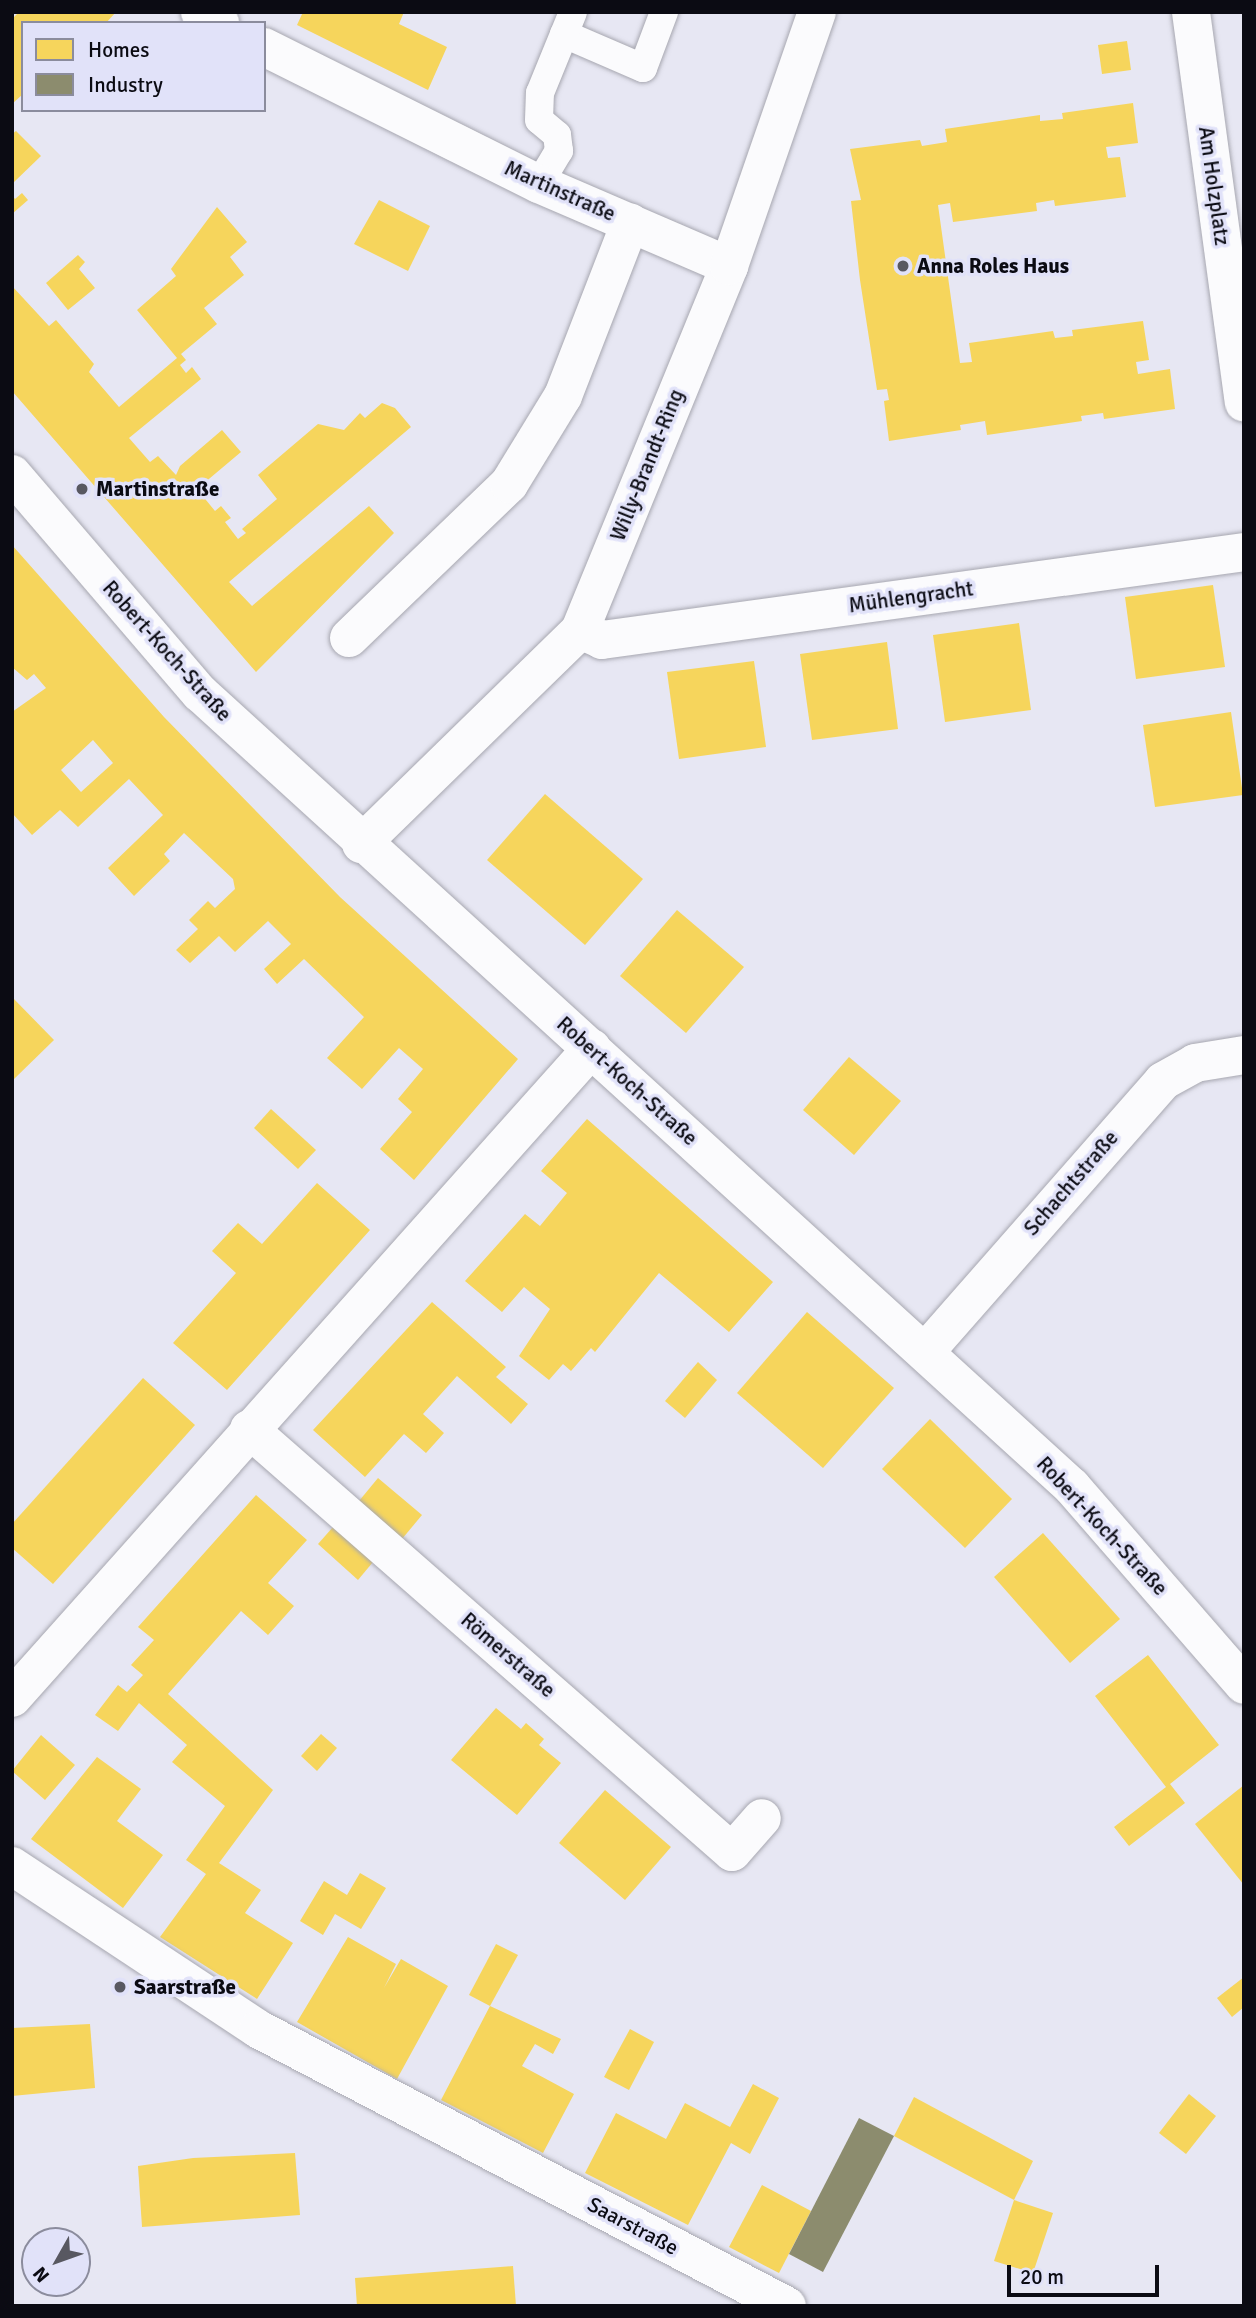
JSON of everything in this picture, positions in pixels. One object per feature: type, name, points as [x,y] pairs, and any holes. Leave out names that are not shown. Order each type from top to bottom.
[{"type":"street","points":[[200,12],[216,21]]},
{"type":"street","name":"Am Holzplatz","points":[[1191,12],[1244,401]]},
{"type":"street","name":"Willy-Brandt-Ring","points":[[361,844],[580,630],[729,266],[826,14]]},
{"type":"street","name":"Martinstraße","points":[[266,48],[539,184],[729,266]]},
{"type":"street","name":"Martinstraße","points":[[349,639],[509,484],[564,396],[630,223]]},
{"type":"street","name":"Robert-Koch-Straße","points":[[12,474],[200,693],[361,844],[592,1048],[926,1351],[1072,1488],[1244,1685]]},
{"type":"street","name":"Mühlengracht","points":[[580,630],[602,640],[1244,552]]},
{"type":"street","points":[[12,1698],[249,1429],[592,1048]]},
{"type":"street","name":"Schachtstraße","points":[[926,1351],[1163,1081],[1195,1063],[1244,1055]]},
{"type":"street","name":"Römerstraße","points":[[249,1429],[732,1852],[762,1818]]},
{"type":"street","name":"Saarstraße","points":[[12,1866],[258,2029],[787,2306]]},
{"type":"lane","points":[[539,184],[559,151],[557,135],[539,120],[540,93],[568,23],[643,68],[664,12]]},
{"type":"building: Homes","points":[[19,12],[116,12],[108,21],[21,21],[21,96],[12,104],[12,19]]},
{"type":"building: Homes","points":[[303,12],[404,12],[399,24],[447,47],[428,90],[297,25]]},
{"type":"building: Homes","points":[[1127,41],[1131,70],[1102,74],[1098,45]]},
{"type":"building: Homes","name":"Anna Roles Haus","points":[[1133,103],[1138,143],[1106,147],[1108,158],[1120,157],[1126,197],[1055,206],[1054,200],[1036,203],[1037,211],[953,222],[950,203],[938,205],[960,363],[972,362],[969,343],[1053,331],[1055,338],[1073,336],[1072,330],[1143,321],[1149,360],[1136,362],[1138,374],[1170,369],[1175,409],[1104,419],[1103,413],[1081,416],[1082,421],[987,435],[985,421],[960,425],[961,430],[889,441],[884,401],[889,400],[887,389],[877,390],[860,280],[851,201],[861,200],[850,149],[920,140],[922,146],[947,142],[945,129],[1040,115],[1040,121],[1063,119],[1062,113]]},
{"type":"building: Homes","points":[[16,131],[41,156],[12,184],[12,134]]},
{"type":"building: Homes","points":[[22,193],[28,200],[12,214],[12,195],[15,199]]},
{"type":"building: Homes","points":[[379,200],[430,226],[408,271],[354,244]]},
{"type":"building: Homes","points":[[217,207],[247,242],[230,257],[244,275],[204,308],[217,324],[181,354],[186,360],[180,365],[186,373],[192,367],[201,379],[129,438],[150,462],[158,456],[176,475],[180,466],[222,430],[241,452],[197,489],[215,511],[221,506],[231,518],[225,522],[238,539],[246,533],[242,529],[277,499],[258,475],[318,424],[344,430],[360,413],[365,418],[382,403],[395,408],[411,427],[229,582],[252,606],[369,506],[394,533],[256,672],[12,391],[12,286],[49,326],[56,320],[94,364],[89,372],[119,407],[177,358],[137,310],[176,276],[171,269]]},
{"type":"building: Homes","points":[[78,255],[85,262],[79,269],[95,288],[68,310],[46,283]]},
{"type":"building: Homes","points":[[12,545],[164,717],[340,897],[518,1059],[414,1180],[380,1149],[412,1112],[398,1099],[423,1069],[399,1048],[362,1089],[327,1058],[364,1017],[304,959],[277,984],[264,969],[291,944],[268,921],[235,952],[219,936],[190,963],[176,950],[198,929],[189,920],[208,901],[215,908],[235,889],[233,879],[184,833],[164,854],[170,861],[134,896],[108,868],[163,815],[129,779],[78,827],[60,810],[32,835],[12,813],[12,712],[46,688],[34,674],[27,680],[12,667]],"holes":[[[93,740],[113,763],[81,792],[61,770]]]},
{"type":"building: Homes","points":[[1213,585],[1225,667],[1136,679],[1125,597]]},
{"type":"building: Homes","points":[[1019,623],[1031,710],[945,722],[933,635]]},
{"type":"building: Homes","points":[[887,642],[898,729],[812,740],[800,654]]},
{"type":"building: Homes","points":[[754,661],[766,747],[679,759],[667,672]]},
{"type":"building: Homes","points":[[1231,712],[1243,795],[1155,807],[1143,725]]},
{"type":"building: Homes","points":[[545,794],[643,879],[585,945],[487,860]]},
{"type":"building: Homes","points":[[677,910],[744,967],[686,1033],[620,976]]},
{"type":"building: Homes","points":[[12,997],[54,1040],[12,1081]]},
{"type":"building: Homes","points":[[849,1057],[901,1101],[854,1155],[803,1110]]},
{"type":"building: Homes","points":[[271,1109],[316,1150],[298,1169],[254,1128]]},
{"type":"building: Homes","points":[[587,1119],[773,1282],[729,1332],[659,1273],[595,1352],[591,1348],[571,1371],[563,1364],[549,1380],[519,1356],[550,1309],[524,1287],[502,1312],[465,1281],[525,1214],[540,1226],[567,1193],[541,1171]]},
{"type":"building: Homes","points":[[317,1183],[370,1230],[227,1390],[173,1343],[236,1273],[212,1251],[238,1223],[262,1244]]},
{"type":"building: Homes","points":[[432,1302],[506,1367],[496,1377],[528,1404],[511,1424],[457,1376],[423,1414],[444,1433],[426,1453],[404,1434],[365,1477],[313,1430]]},
{"type":"building: Homes","points":[[807,1312],[894,1388],[823,1468],[737,1393]]},
{"type":"building: Homes","points":[[698,1362],[717,1380],[685,1418],[665,1401]]},
{"type":"building: Homes","points":[[143,1378],[195,1425],[53,1584],[12,1548],[12,1524]]},
{"type":"building: Homes","points":[[930,1419],[1012,1499],[965,1548],[882,1469]]},
{"type":"building: Homes","points":[[378,1478],[422,1515],[402,1539],[359,1501]]},
{"type":"building: Homes","points":[[256,1495],[307,1540],[268,1583],[294,1606],[268,1635],[241,1611],[168,1694],[273,1790],[219,1863],[261,1890],[245,1913],[293,1943],[257,1999],[160,1937],[206,1874],[186,1860],[225,1806],[172,1762],[187,1745],[139,1703],[118,1731],[95,1715],[118,1685],[127,1692],[143,1675],[131,1665],[154,1640],[138,1627]]},
{"type":"building: Homes","points":[[333,1527],[373,1562],[358,1580],[318,1544]]},
{"type":"building: Homes","points":[[1043,1533],[1120,1619],[1070,1663],[994,1577]]},
{"type":"building: Homes","points":[[1148,1655],[1219,1745],[1170,1784],[1185,1803],[1129,1846],[1114,1827],[1166,1787],[1095,1696]]},
{"type":"building: Homes","points":[[496,1708],[521,1729],[526,1723],[544,1739],[539,1745],[561,1763],[517,1815],[451,1760]]},
{"type":"building: Homes","points":[[321,1734],[337,1748],[317,1771],[301,1756]]},
{"type":"building: Homes","points":[[41,1735],[75,1765],[45,1800],[12,1771]]},
{"type":"building: Homes","points":[[97,1757],[141,1789],[117,1821],[163,1855],[123,1908],[31,1839]]},
{"type":"building: Homes","points":[[1244,1785],[1244,1885],[1195,1824]]},
{"type":"building: Homes","points":[[605,1790],[671,1847],[625,1900],[559,1843]]},
{"type":"building: Homes","points":[[360,1873],[386,1888],[361,1929],[335,1914],[323,1935],[300,1921],[324,1881],[347,1895]]},
{"type":"building: Homes","points":[[348,1937],[396,1964],[384,1988],[401,1959],[448,1986],[397,2079],[297,2022]]},
{"type":"building: Homes","points":[[496,1944],[518,1955],[490,2006],[469,1995]]},
{"type":"building: Homes","points":[[1244,1977],[1244,2007],[1232,2017],[1217,1998]]},
{"type":"building: Homes","points":[[490,2006],[561,2039],[553,2054],[535,2044],[522,2066],[574,2094],[543,2153],[441,2100]]},
{"type":"building: Homes","points":[[90,2024],[95,2088],[12,2096],[12,2028]]},
{"type":"building: Homes","points":[[630,2029],[654,2042],[629,2090],[604,2077]]},
{"type":"building: Homes","points":[[753,2084],[779,2098],[750,2154],[731,2143],[688,2225],[585,2173],[616,2113],[666,2139],[685,2103],[730,2127]]},
{"type":"building: Homes","points":[[1189,2094],[1216,2116],[1186,2154],[1159,2133]]},
{"type":"building: Homes","points":[[914,2097],[1033,2161],[1014,2200],[894,2136]]},
{"type":"building: Homes","points":[[295,2153],[300,2215],[142,2227],[138,2166],[193,2158]]},
{"type":"building: Homes","points":[[762,2185],[811,2211],[779,2273],[729,2247]]},
{"type":"building: Homes","points":[[1014,2200],[1053,2213],[1033,2273],[994,2261]]},
{"type":"building: Homes","points":[[513,2266],[516,2306],[357,2306],[355,2278]]},
{"type":"building: Industry","points":[[859,2118],[894,2136],[823,2272],[789,2254]]},
{"type":"place","name":"Anna Roles Haus","points":[[903,266]]},
{"type":"place","name":"Martinstraße","points":[[82,489]]},
{"type":"place","name":"Saarstraße","points":[[120,1987]]}]
